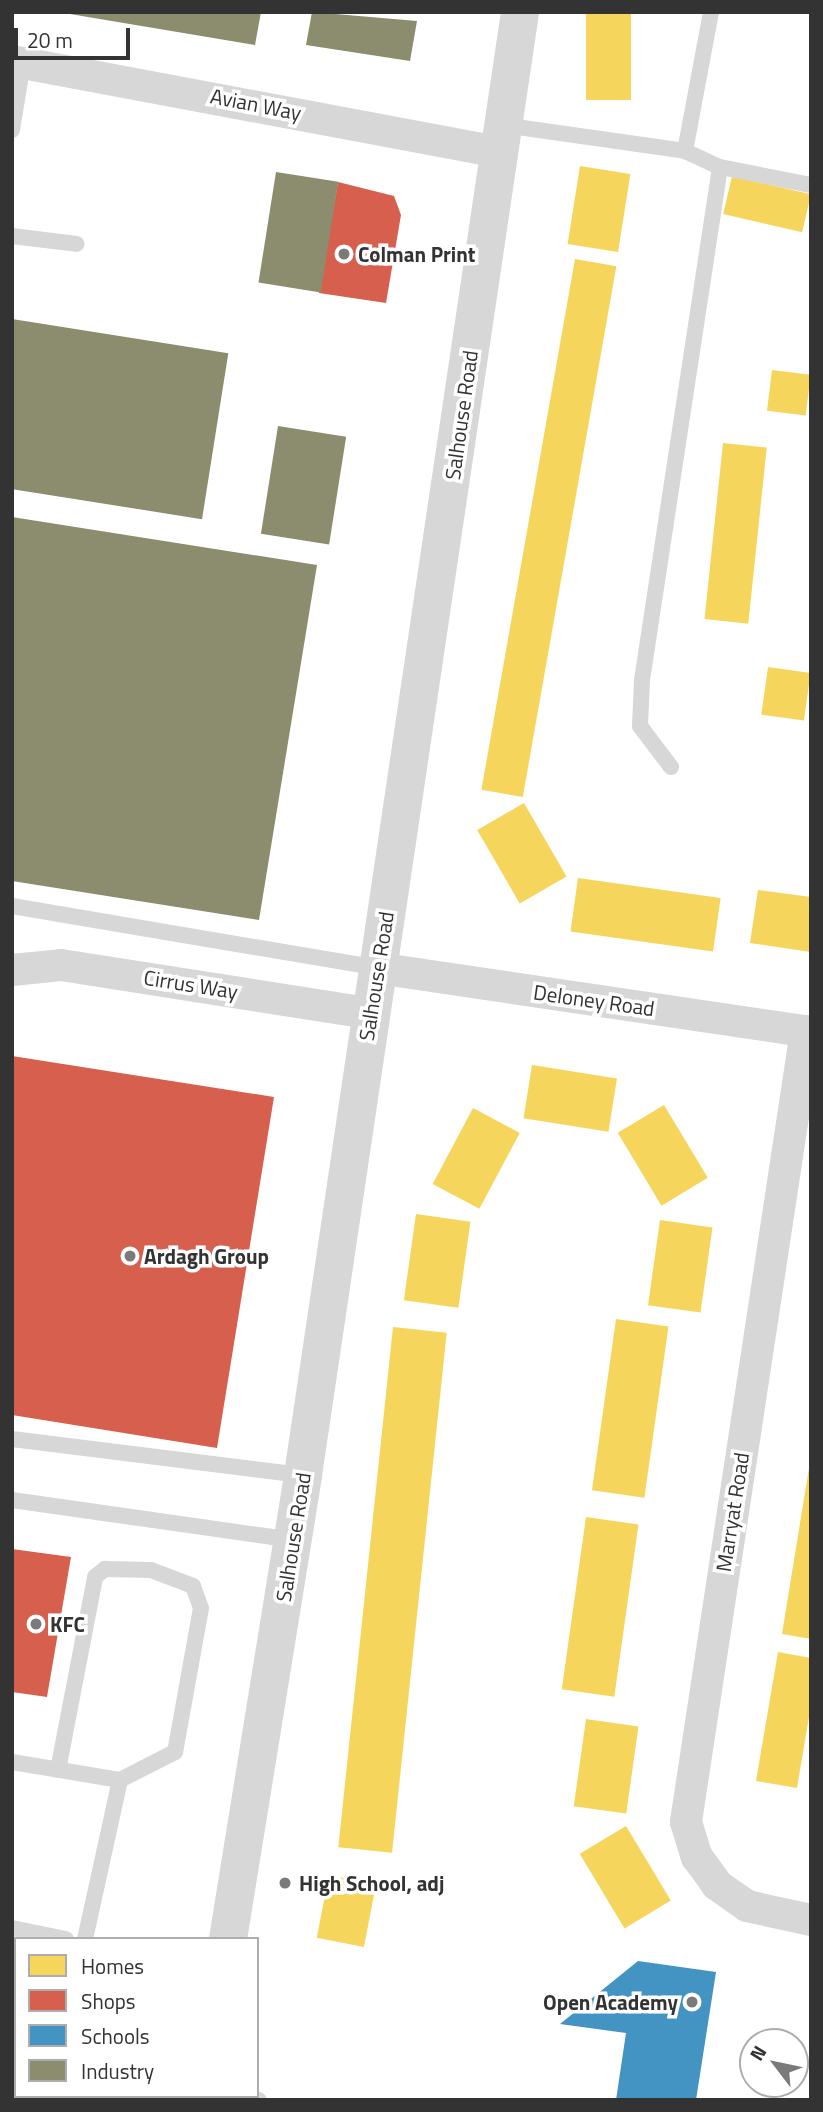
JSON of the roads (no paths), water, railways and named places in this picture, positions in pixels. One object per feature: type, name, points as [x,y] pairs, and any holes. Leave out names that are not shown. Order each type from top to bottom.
[{"type":"street","name":"Salhouse Road","points":[[228,1937],[303,1475],[369,1013],[520,12]]},
{"type":"street","name":"Avian Way","points":[[18,62],[501,139]]},
{"type":"street","name":"Cirrus Way","points":[[12,970],[61,965],[369,1013]]},
{"type":"street","name":"Deloney Road","points":[[377,968],[809,1032]]},
{"type":"street","name":"Marryat Road","points":[[809,1032],[686,1822],[697,1857],[718,1885],[747,1906],[811,1920]]},
{"type":"lane","points":[[685,151],[711,12]]},
{"type":"lane","points":[[12,130],[18,62]]},
{"type":"lane","points":[[501,139],[685,151],[720,167],[811,185]]},
{"type":"lane","points":[[671,767],[639,726],[642,680],[720,167]]},
{"type":"lane","points":[[12,236],[77,244]]},
{"type":"lane","points":[[12,906],[377,968]]},
{"type":"lane","points":[[12,1439],[303,1475]]},
{"type":"lane","points":[[12,1500],[293,1540]]},
{"type":"lane","points":[[12,1762],[58,1770],[120,1780],[174,1752],[201,1608],[193,1586],[151,1570],[105,1569],[91,1587],[58,1770]]},
{"type":"lane","points":[[85,1937],[120,1780]]},
{"type":"lane","points":[[12,1928],[56,1937]]},
{"type":"place","name":"Colman Print","points":[[344,254]]},
{"type":"place","name":"Ardagh Group","points":[[130,1256]]},
{"type":"place","name":"KFC","points":[[36,1624]]},
{"type":"place","name":"High School, adj","points":[[285,1883]]},
{"type":"place","name":"Open Academy","points":[[692,2002]]}]
